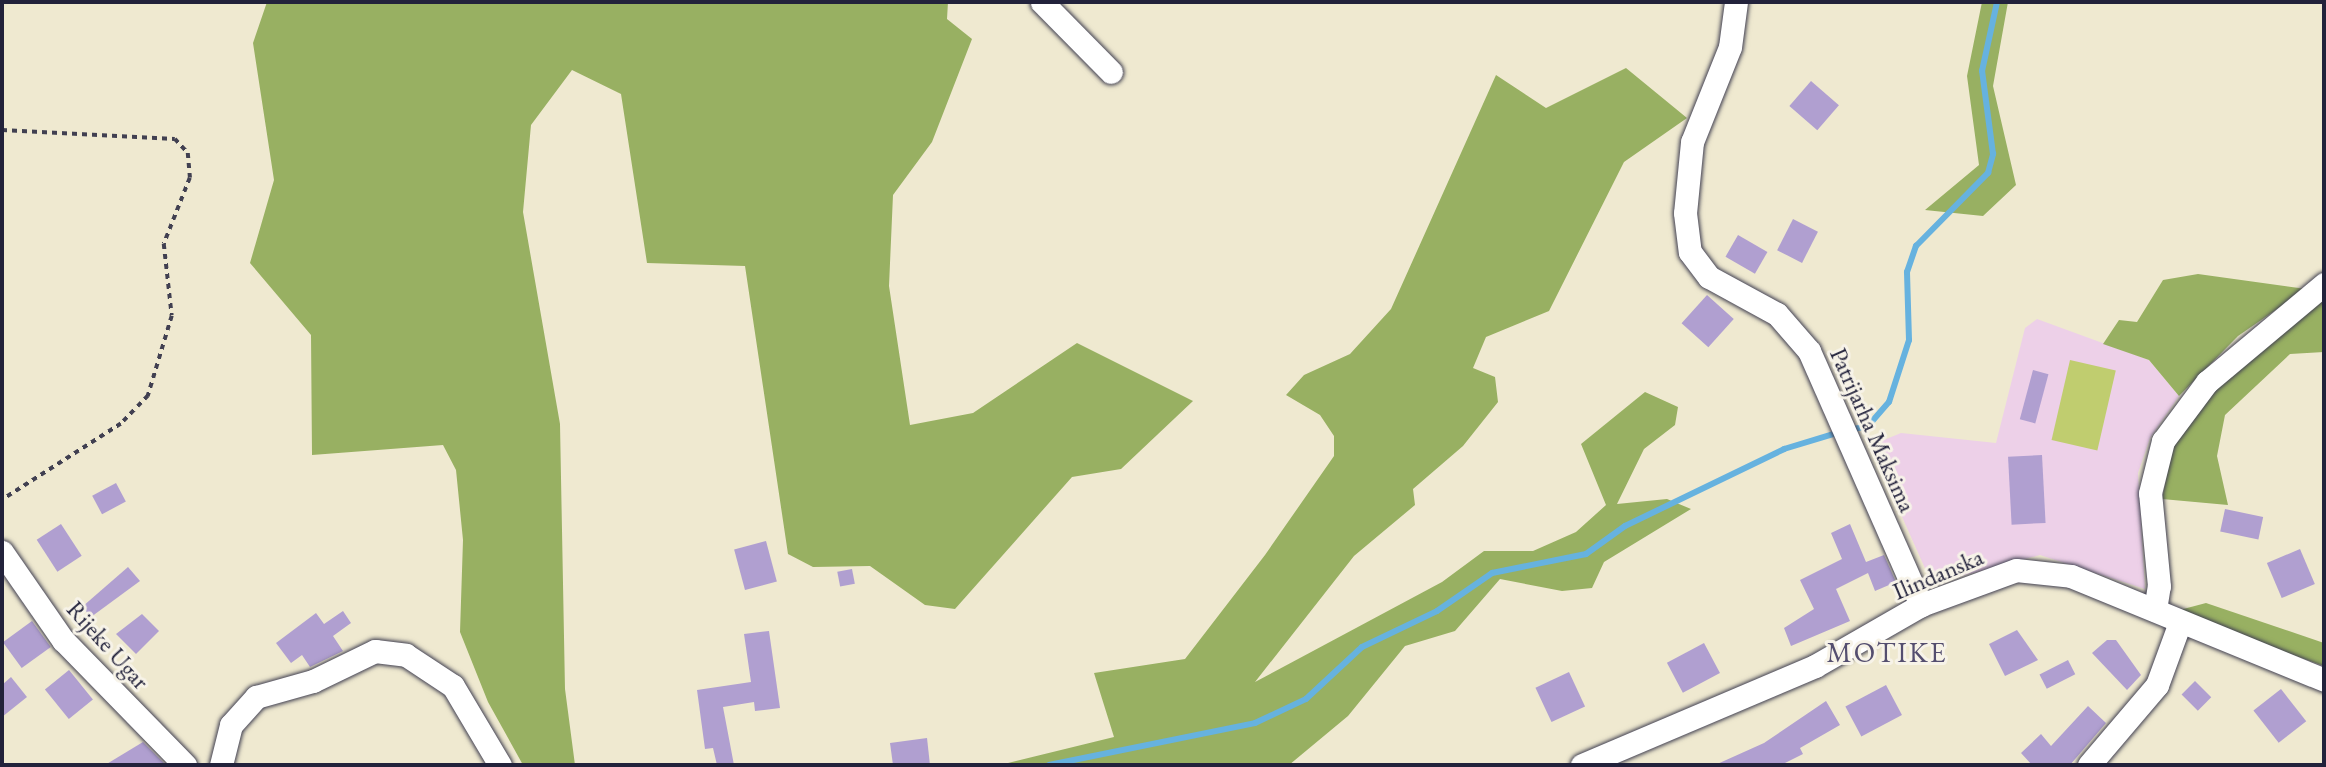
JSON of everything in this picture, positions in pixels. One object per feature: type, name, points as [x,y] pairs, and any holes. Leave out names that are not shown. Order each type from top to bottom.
[{"type":"street","points":[[1042,2],[1111,72]]},
{"type":"street","name":"Patrijarha Maksima","points":[[1736,2],[1730,47],[1692,142],[1685,212],[1690,253],[1709,278],[1777,314],[1809,351],[1842,418],[1921,605]]},
{"type":"street","points":[[2155,610],[2160,586],[2150,493],[2162,441],[2207,382],[2324,285]]},
{"type":"street","name":"Rijeke Ugar","points":[[2,552],[63,640],[185,765]]},
{"type":"street","name":"Ilindanska","points":[[1582,765],[1815,666],[1921,605],[2034,569],[2071,576],[2324,680]]},
{"type":"street","points":[[2089,765],[2157,685],[2180,622]]},
{"type":"street","points":[[220,765],[231,725],[256,698],[313,681],[375,651],[405,655],[453,686],[500,765]]},
{"type":"path","points":[[2,130],[175,139],[188,153],[190,178],[164,244],[172,316],[148,397],[121,424],[2,500]]},
{"type":"shaded area","points":[[2037,319],[2149,360],[2179,396],[2150,438],[2138,473],[2145,589],[2040,555],[1932,584],[1874,454],[1879,442],[1901,433],[1996,443],[2025,328]]},
{"type":"green space","points":[[267,2],[948,2],[947,19],[972,39],[932,142],[893,195],[889,286],[910,425],[973,413],[1077,343],[1193,401],[1121,469],[1072,477],[955,609],[925,605],[870,566],[813,567],[788,554],[745,266],[647,263],[621,94],[572,70],[531,125],[523,212],[560,424],[565,689],[575,765],[523,765],[488,702],[460,632],[463,540],[456,470],[443,445],[312,455],[311,335],[250,263],[274,180],[253,43]]},
{"type":"green space","points":[[1982,2],[2008,2],[1993,86],[2016,185],[1983,216],[1925,210],[1979,165],[1967,76]]},
{"type":"green space","points":[[1626,68],[1687,118],[1624,162],[1549,311],[1486,337],[1473,368],[1495,377],[1498,402],[1463,446],[1413,489],[1415,505],[1354,556],[1255,682],[1442,582],[1484,551],[1533,551],[1576,532],[1606,505],[1581,444],[1645,392],[1678,407],[1675,425],[1644,449],[1617,504],[1667,499],[1691,509],[1604,562],[1592,588],[1562,591],[1500,579],[1455,631],[1405,646],[1348,716],[1289,765],[1000,765],[1114,737],[1094,673],[1185,659],[1265,555],[1334,456],[1334,436],[1320,415],[1286,395],[1304,375],[1350,354],[1391,309],[1496,75],[1546,108]]},
{"type":"green space","points":[[2198,274],[2306,289],[2238,336],[2179,396],[2149,360],[2103,344],[2119,320],[2137,322],[2163,280]]},
{"type":"green space","points":[[2324,297],[2324,352],[2290,354],[2225,415],[2217,456],[2228,505],[2162,499],[2175,435],[2214,386]]},
{"type":"green space","points":[[2070,360],[2116,371],[2097,450],[2052,440]]},
{"type":"green space","points":[[2206,603],[2324,643],[2324,666],[2172,612]]},
{"type":"building","points":[[1811,81],[1839,105],[1817,130],[1789,106]]},
{"type":"building","points":[[1793,219],[1818,232],[1802,263],[1777,250]]},
{"type":"building","points":[[1738,235],[1767,252],[1755,274],[1726,257]]},
{"type":"building","points":[[1707,295],[1734,319],[1708,347],[1682,323]]},
{"type":"building","points":[[2033,370],[2048,374],[2035,423],[2020,419]]},
{"type":"building","points":[[2042,455],[2046,523],[2012,525],[2008,457]]},
{"type":"building","points":[[116,483],[126,502],[102,514],[92,496]]},
{"type":"building","points":[[2225,509],[2263,517],[2258,540],[2220,531]]},
{"type":"building","points":[[61,524],[82,556],[57,572],[37,540]]},
{"type":"building","points":[[1850,524],[1866,562],[1884,555],[1896,582],[1875,591],[1868,573],[1836,589],[1850,621],[1791,646],[1784,628],[1814,609],[1800,580],[1842,559],[1831,533]]},
{"type":"building","points":[[766,541],[777,582],[745,590],[734,550]]},
{"type":"building","points":[[2300,549],[2315,584],[2282,598],[2267,563]]},
{"type":"building","points":[[128,567],[140,581],[91,617],[82,607]]},
{"type":"building","points":[[852,569],[855,584],[840,587],[837,572]]},
{"type":"building","points":[[343,611],[351,623],[333,636],[343,651],[310,667],[302,655],[291,663],[276,643],[316,613],[324,624]]},
{"type":"building","points":[[142,614],[159,631],[136,654],[116,634]]},
{"type":"building","points":[[32,621],[51,647],[22,668],[3,642]]},
{"type":"building","points":[[2017,630],[2038,660],[2005,676],[1989,644]]},
{"type":"building","points":[[769,631],[780,708],[755,711],[754,702],[723,707],[734,765],[717,765],[713,748],[705,749],[697,690],[751,682],[744,634]]},
{"type":"building","points":[[2107,640],[2116,640],[2141,675],[2127,690],[2092,653]]},
{"type":"building","points":[[1704,643],[1720,673],[1683,693],[1667,663]]},
{"type":"building","points":[[2068,660],[2075,674],[2047,689],[2039,675]]},
{"type":"building","points":[[69,670],[93,700],[69,719],[45,690]]},
{"type":"building","points":[[1569,672],[1585,706],[1552,722],[1535,688]]},
{"type":"building","points":[[11,677],[27,697],[2,717],[2,685]]},
{"type":"building","points":[[2195,681],[2211,697],[2198,711],[2182,694]]},
{"type":"building","points":[[1886,685],[1902,715],[1861,737],[1845,707]]},
{"type":"building","points":[[2281,689],[2306,721],[2279,743],[2253,711]]},
{"type":"building","points":[[1826,701],[1840,725],[1800,748],[1803,754],[1781,765],[1715,765],[1764,743]]},
{"type":"building","points":[[2088,706],[2106,723],[2070,765],[2032,765],[2021,753],[2041,734],[2051,746]]},
{"type":"building","points":[[927,738],[930,765],[893,765],[890,743]]},
{"type":"building","points":[[143,742],[166,765],[105,765]]},
{"type":"waterway","points":[[1850,430],[1868,426],[1889,402],[1909,340],[1907,272],[1916,246],[1988,173],[1993,154],[1982,71],[1997,2]]},
{"type":"waterway","points":[[1049,765],[1255,723],[1306,699],[1362,647],[1437,611],[1492,573],[1586,554],[1625,526],[1784,449],[1840,432]]},
{"type":"district","name":"MOTIKE","points":[[1887,652]]}]
